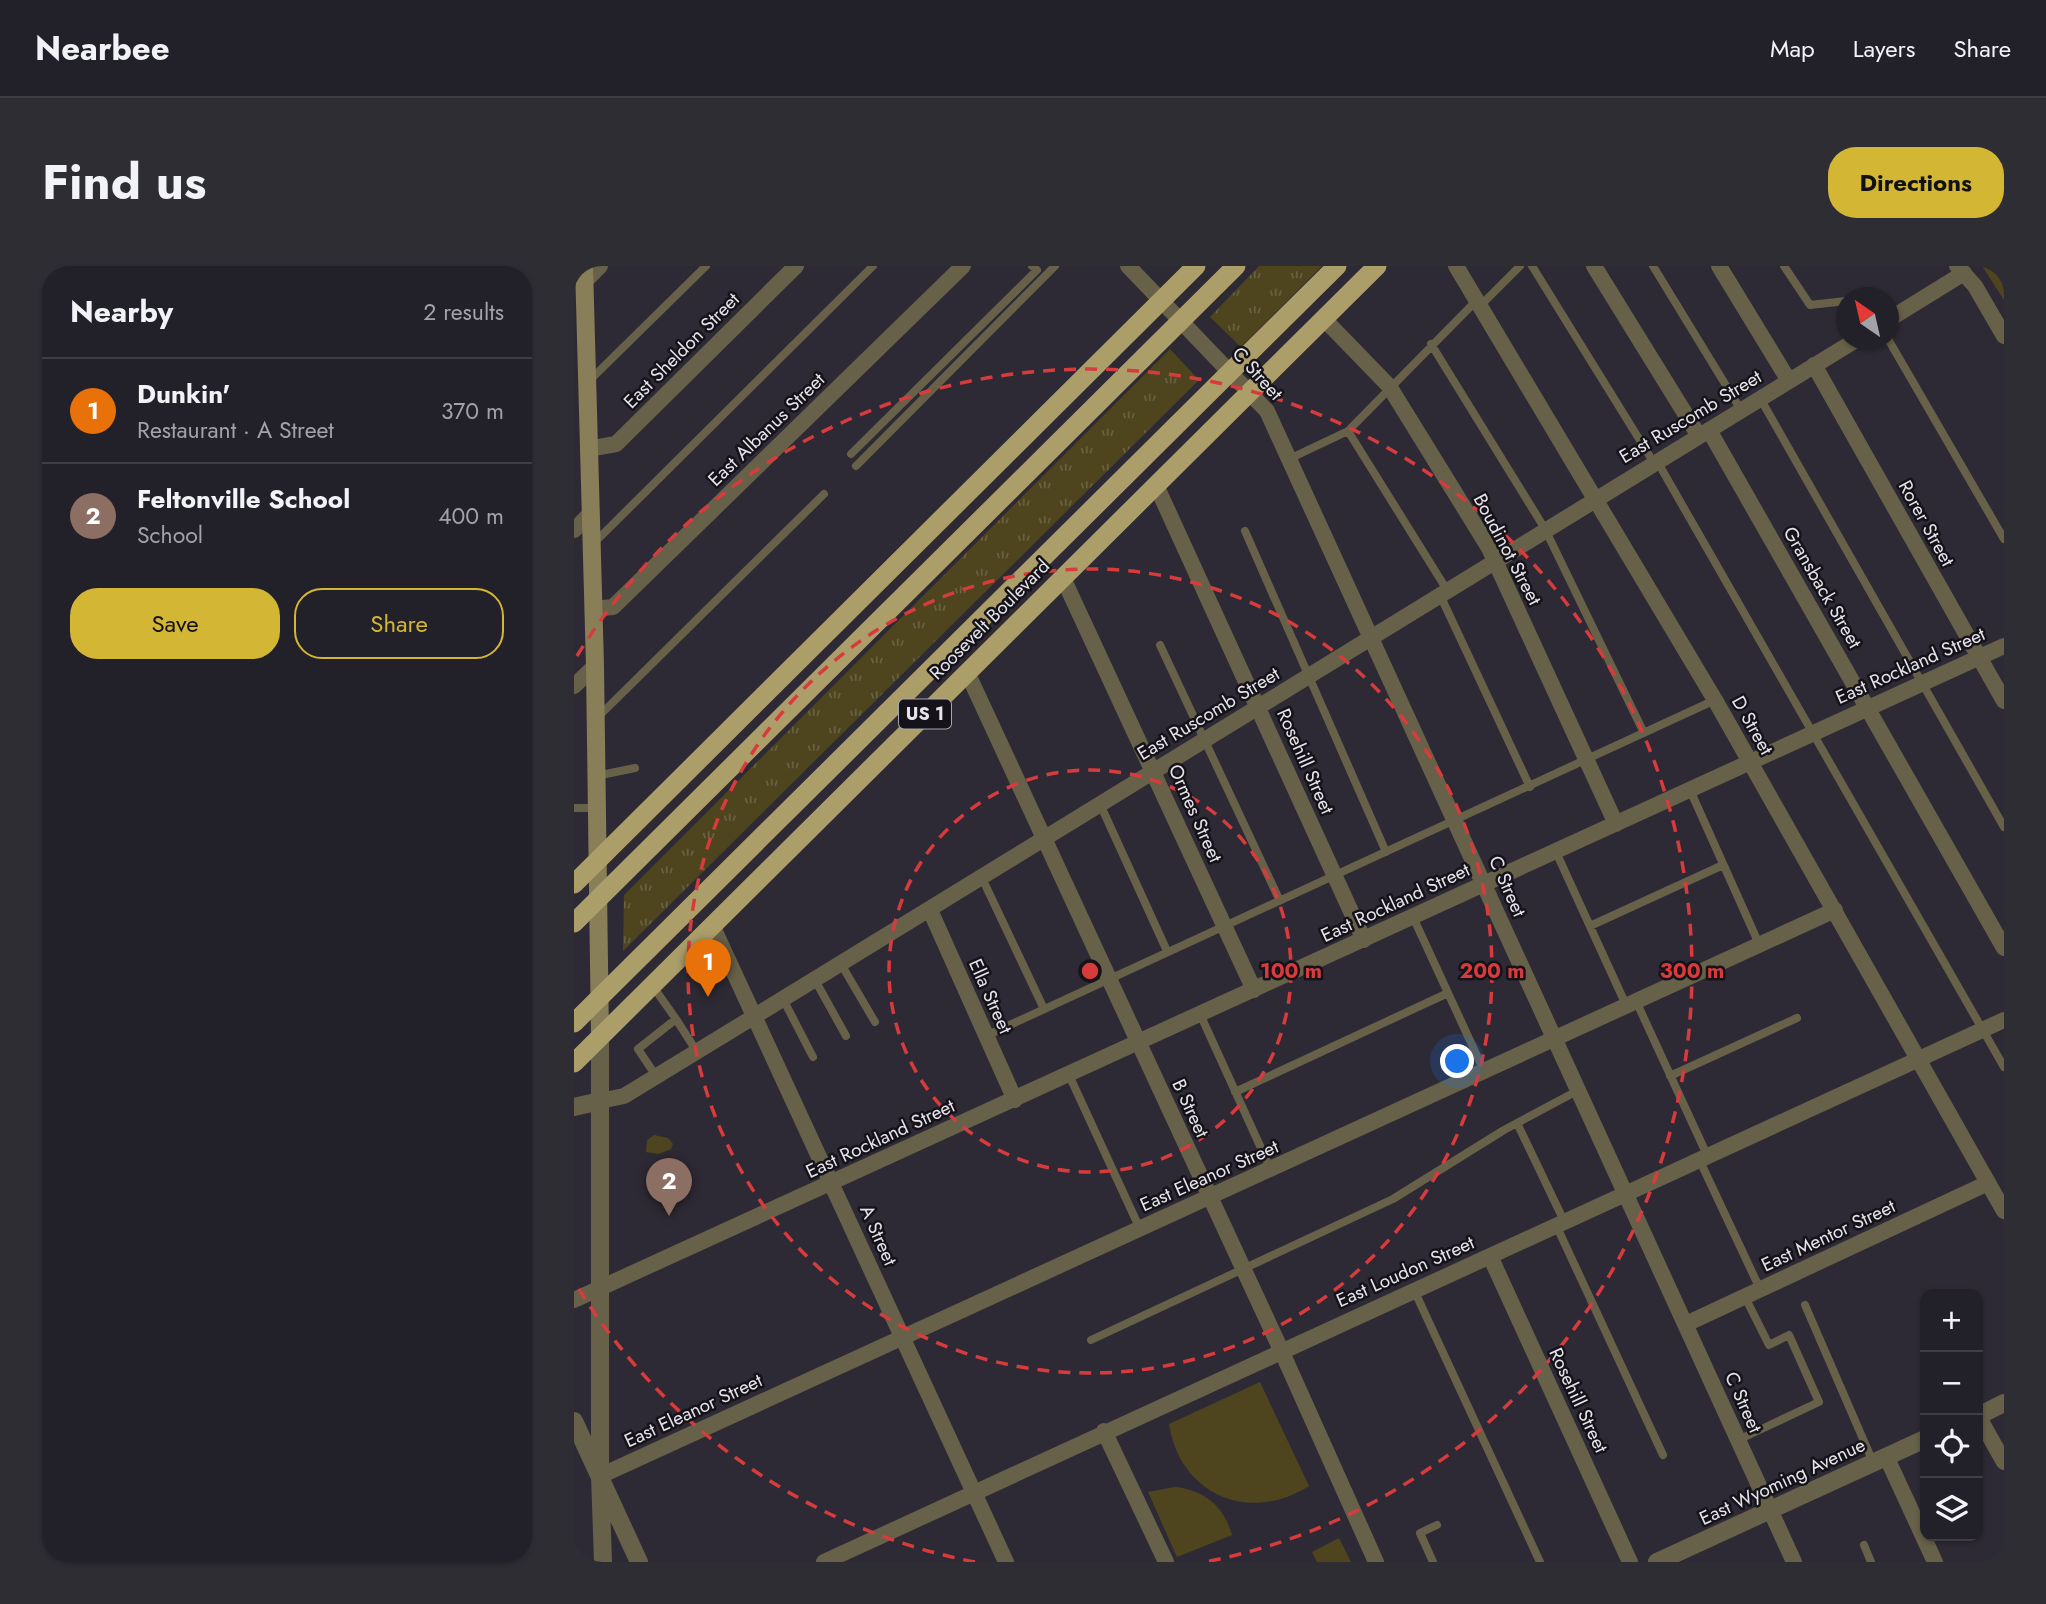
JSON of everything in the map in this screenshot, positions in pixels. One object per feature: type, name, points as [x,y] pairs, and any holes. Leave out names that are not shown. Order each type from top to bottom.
[{"type":"highway","points":[[574,884],[1196,266]]},
{"type":"highway","points":[[574,923],[1236,266]]},
{"type":"highway","name":"Roosevelt Boulevard","points":[[574,1023],[1337,266]]},
{"type":"highway","name":"Roosevelt Boulevard","points":[[574,1063],[1377,266]]},
{"type":"highway","points":[[1008,493],[1076,385]]},
{"type":"highway","points":[[792,667],[902,598]]},
{"type":"main road","points":[[580,278],[587,383],[595,666],[600,1037]]},
{"type":"street","points":[[580,278],[600,266]]},
{"type":"street","name":"East Sheldon Street","points":[[588,449],[615,444],[796,266]]},
{"type":"street","name":"East Albanus Street","points":[[593,609],[613,607],[963,266]]},
{"type":"street","name":"C Street","points":[[1128,266],[1267,411],[1794,1562]]},
{"type":"street","name":"D Street","points":[[1456,266],[1597,498],[1715,700],[2004,1211]]},
{"type":"street","name":"Gransback Street","points":[[1594,266],[1704,433],[1867,708],[2004,948]]},
{"type":"street","points":[[1719,266],[1789,381]]},
{"type":"street","points":[[1899,307],[1960,270],[2004,336]]},
{"type":"street","name":"Boudinot Street","points":[[1324,319],[1389,386],[1495,561],[1616,824]]},
{"type":"street","name":"East Ruscomb Street","points":[[574,1107],[624,1096],[1839,350]]},
{"type":"street","name":"Rorer Street","points":[[1814,365],[2004,701]]},
{"type":"street","name":"Rosehill Street","points":[[1156,485],[1364,940]]},
{"type":"street","points":[[574,530],[590,514]]},
{"type":"street","name":"Ormes Street","points":[[1063,578],[1254,990]]},
{"type":"street","name":"East Rockland Street","points":[[574,1300],[2004,646]]},
{"type":"street","points":[[574,686],[595,666]]},
{"type":"street","name":"B Street","points":[[967,672],[1281,1350],[1376,1562]]},
{"type":"street","name":"Ella Street","points":[[930,910],[1015,1100]]},
{"type":"street","name":"East Eleanor Street","points":[[600,1476],[1835,910]]},
{"type":"street","name":"A Street","points":[[712,925],[1006,1562]]},
{"type":"street","name":"East Loudon Street","points":[[824,1562],[1104,1431],[2004,1020]]},
{"type":"street","points":[[600,1037],[600,1476],[603,1562]]},
{"type":"street","name":"East Mentor Street","points":[[1686,1324],[1987,1183]]},
{"type":"street","name":"Rosehill Street","points":[[1490,1256],[1630,1562]]},
{"type":"street","points":[[1980,1415],[2004,1403]]},
{"type":"street","points":[[574,1421],[639,1562]]},
{"type":"street","points":[[1983,1425],[2004,1462]]},
{"type":"street","points":[[1104,1431],[1166,1562]]},
{"type":"street","name":"East Wyoming Avenue","points":[[1657,1562],[1920,1441]]},
{"type":"street","points":[[1880,1459],[1935,1562]]},
{"type":"lane","points":[[587,383],[706,266]]},
{"type":"lane","points":[[590,546],[873,266]]},
{"type":"lane","points":[[851,454],[1037,270],[1032,266]]},
{"type":"lane","points":[[856,466],[1055,266]]},
{"type":"lane","points":[[1289,459],[1348,430],[1432,344],[1520,266]]},
{"type":"lane","points":[[1532,266],[1656,462],[2004,1067]]},
{"type":"lane","points":[[1653,266],[1741,410]]},
{"type":"lane","points":[[1784,266],[1810,305],[1836,302]]},
{"type":"lane","points":[[1432,344],[1545,530],[1644,733]]},
{"type":"lane","points":[[1894,350],[2004,539]]},
{"type":"lane","points":[[1760,398],[2004,827]]},
{"type":"lane","points":[[1348,430],[1444,592],[1530,787]]},
{"type":"lane","points":[[595,720],[824,494]]},
{"type":"lane","points":[[1245,531],[1386,852]]},
{"type":"lane","points":[[1160,645],[1279,900]]},
{"type":"lane","points":[[986,1035],[1715,700]]},
{"type":"lane","points":[[596,776],[635,768]]},
{"type":"lane","points":[[1690,790],[1759,944]]},
{"type":"lane","points":[[1100,804],[1167,951]]},
{"type":"lane","points":[[574,808],[597,808]]},
{"type":"lane","points":[[1556,852],[1590,926],[1670,1076],[1760,1290]]},
{"type":"lane","points":[[1590,926],[1723,865]]},
{"type":"lane","points":[[982,878],[1044,1009]]},
{"type":"lane","points":[[1413,917],[1484,1071]]},
{"type":"lane","points":[[841,964],[875,1022]]},
{"type":"lane","points":[[814,980],[846,1037]]},
{"type":"lane","points":[[652,985],[696,1052]]},
{"type":"lane","points":[[1235,1092],[1448,993]]},
{"type":"lane","points":[[783,999],[813,1057]]},
{"type":"lane","points":[[1200,1014],[1271,1170]]},
{"type":"lane","points":[[1670,1076],[1797,1018]]},
{"type":"lane","points":[[656,1076],[638,1049],[676,1019]]},
{"type":"lane","points":[[1069,1075],[1140,1229]]},
{"type":"lane","points":[[1091,1340],[1393,1199],[1517,1123],[1577,1091]]},
{"type":"lane","points":[[1517,1123],[1663,1455]]},
{"type":"lane","points":[[1413,1290],[1540,1562]]},
{"type":"lane","points":[[1738,1440],[1819,1402],[1789,1335],[1769,1345],[1745,1297]]},
{"type":"lane","points":[[1805,1305],[1880,1459]]},
{"type":"lane","points":[[1433,1562],[1420,1533],[1437,1525]]},
{"type":"lane","points":[[1864,1545],[1871,1562]]},
{"type":"green space","points":[[1259,266],[1322,266],[1241,347],[1210,317]]},
{"type":"green space","points":[[1982,266],[2004,266],[2004,300]]},
{"type":"green space","points":[[1170,349],[1199,380],[623,951],[624,895]]},
{"type":"green space","points":[[654,1135],[668,1138],[673,1144],[671,1149],[659,1154],[646,1152],[647,1140]]},
{"type":"green space","points":[[1260,1382],[1309,1486],[1286,1497],[1263,1502],[1241,1502],[1221,1496],[1202,1485],[1187,1469],[1176,1449],[1169,1424]]},
{"type":"green space","points":[[1175,1487],[1195,1492],[1211,1501],[1224,1516],[1232,1535],[1177,1557],[1148,1492]]},
{"type":"green space","points":[[1339,1538],[1351,1562],[1317,1562],[1312,1552]]},
{"type":"place","name":"Dunkin'","points":[[708,997]]},
{"type":"place","name":"Feltonville School","points":[[669,1216]]}]
